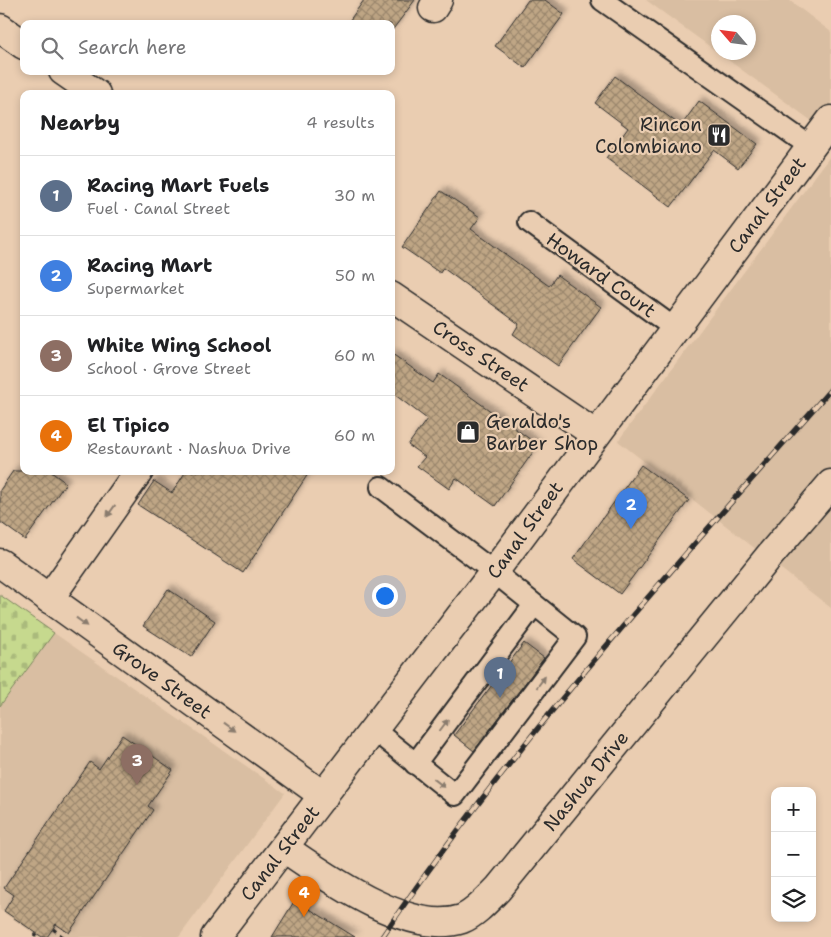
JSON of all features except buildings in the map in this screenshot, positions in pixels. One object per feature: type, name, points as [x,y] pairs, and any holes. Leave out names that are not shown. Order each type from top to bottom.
[{"type":"street","points":[[0,28],[20,41]]},
{"type":"street","points":[[69,75],[90,90]]},
{"type":"street","name":"Canal Street","points":[[215,937],[494,572],[674,328],[831,120]]},
{"type":"street","name":"Cross Street","points":[[395,299],[595,434]]},
{"type":"street","points":[[49,598],[136,475]]},
{"type":"street","name":"Nashua Drive","points":[[284,848],[356,894],[398,914],[419,919],[450,921],[474,912],[498,890],[759,569],[831,484]]},
{"type":"street","name":"Grove Street","points":[[0,563],[324,796]]},
{"type":"lane","points":[[602,0],[811,147]]},
{"type":"lane","name":"Howard Court","points":[[529,222],[674,328]]},
{"type":"lane","points":[[374,730],[455,795],[575,637],[494,572],[381,487]]},
{"type":"lane","points":[[415,764],[534,605]]},
{"type":"path","points":[[53,929],[63,937]]},
{"type":"shaded area","points":[[646,0],[789,0],[831,32],[831,135],[728,60],[756,60],[756,15],[711,15],[711,47]]},
{"type":"shaded area","points":[[831,155],[831,608],[618,441]]},
{"type":"shaded area","points":[[54,633],[285,793],[179,937],[39,937],[0,910],[0,706]]},
{"type":"green space","points":[[0,595],[54,633],[0,706]]},
{"type":"railway","points":[[382,937],[433,864],[541,724],[655,589],[831,389]]},
{"type":"place","name":"Rincon Colombiano","points":[[719,135]]},
{"type":"place","name":"Geraldo's Barber Shop","points":[[468,432]]},
{"type":"place","name":"Racing Mart","points":[[631,529]]},
{"type":"place","name":"Racing Mart Fuels","points":[[500,698]]},
{"type":"place","name":"White Wing School","points":[[137,785]]},
{"type":"place","name":"El Tipico","points":[[304,917]]}]
